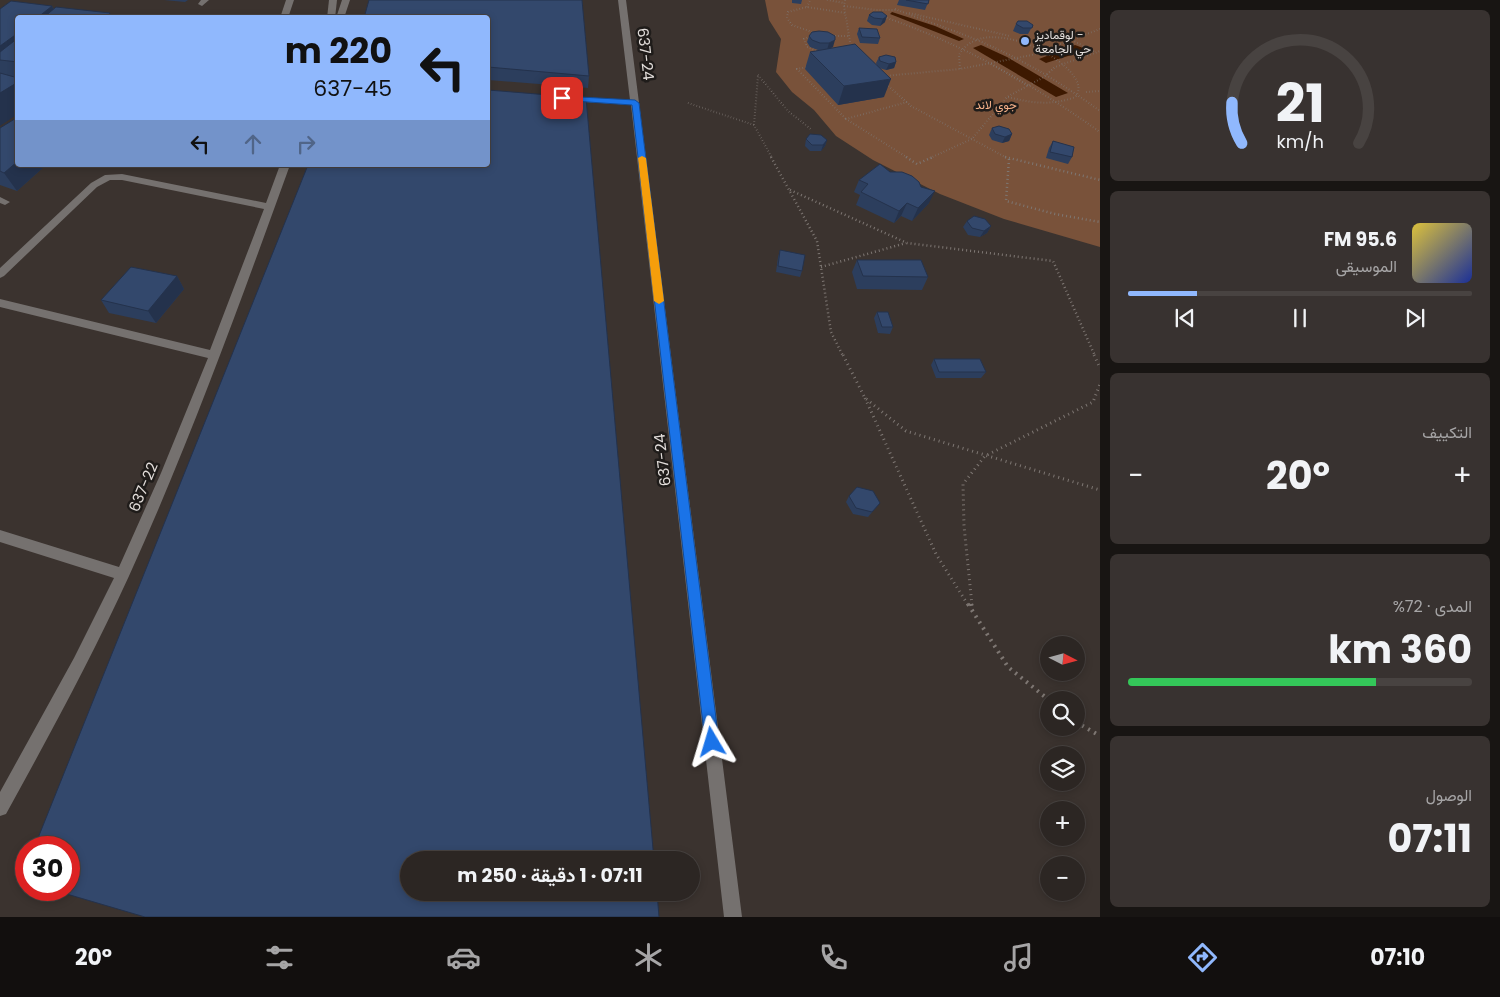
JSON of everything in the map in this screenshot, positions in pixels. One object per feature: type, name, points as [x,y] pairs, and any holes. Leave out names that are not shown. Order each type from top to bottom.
[{"type":"street","points":[[285,15],[290,0]]},
{"type":"street","points":[[331,15],[333,0]]},
{"type":"street","points":[[341,15],[346,0]]},
{"type":"street","name":"637-24","points":[[622,0],[733,917]]},
{"type":"street","points":[[556,98],[635,103]]},
{"type":"street","name":"637-22","points":[[0,808],[67,688],[123,574],[164,480],[214,356],[284,167]]},
{"type":"street","points":[[0,274],[94,185],[108,177],[122,177],[270,206]]},
{"type":"street","points":[[0,303],[214,356]]},
{"type":"street","points":[[0,536],[123,574]]},
{"type":"path","points":[[807,7],[810,0]]},
{"type":"path","points":[[827,0],[876,10],[895,9],[1029,40],[1003,38],[978,40],[961,51],[958,57],[960,68]]},
{"type":"path","points":[[844,3],[849,36],[855,50]]},
{"type":"path","points":[[816,33],[792,25],[787,18],[788,12],[807,7],[845,14]]},
{"type":"path","points":[[895,9],[978,40],[1045,76],[1100,110]]},
{"type":"path","points":[[876,10],[880,16],[922,29],[965,48],[1033,84],[1100,132]]},
{"type":"path","points":[[877,76],[960,68],[1014,59],[1050,49],[1100,29]]},
{"type":"path","points":[[820,36],[804,39],[804,43],[807,48],[826,53]]},
{"type":"path","points":[[825,36],[849,36]]},
{"type":"path","points":[[1072,40],[1095,52]]},
{"type":"path","points":[[1042,44],[1054,51]]},
{"type":"path","points":[[816,65],[798,68],[846,119],[917,164],[972,139],[1007,97],[1033,84],[1055,67],[1100,51]]},
{"type":"path","points":[[1067,58],[1078,64]]},
{"type":"path","points":[[990,64],[1028,86]]},
{"type":"path","points":[[812,130],[788,111],[758,75],[754,125],[817,241],[831,332],[864,398],[936,554],[1008,667],[1040,693]]},
{"type":"path","points":[[884,83],[907,102],[1008,159],[1100,180]]},
{"type":"path","points":[[1085,92],[1090,87]]},
{"type":"path","points":[[1007,97],[1038,102],[1058,102],[1085,92],[1100,91]]},
{"type":"path","points":[[846,119],[907,102]]},
{"type":"path","points":[[688,104],[754,125]]},
{"type":"path","points":[[1008,159],[1006,202],[1055,214],[1100,222]]},
{"type":"path","points":[[789,190],[907,242],[1053,261],[1100,368]]},
{"type":"path","points":[[821,267],[907,242]]},
{"type":"path","points":[[972,611],[964,526],[963,484],[985,456],[1093,402],[1100,384]]},
{"type":"path","points":[[864,398],[906,431],[1100,490]]},
{"type":"path","points":[[1085,727],[1100,736]]},
{"type":"green space","name":"جوي لاند","points":[[765,0],[1100,0],[1100,247],[1004,219],[940,194],[873,160],[836,136],[814,110],[792,92],[776,72],[781,39],[769,20]]},
{"type":"shaded area","points":[[892,12],[935,26],[964,39],[959,41],[890,14]]},
{"type":"shaded area","points":[[981,45],[1007,57],[1068,93],[1056,97],[973,48]]},
{"type":"shaded area","points":[[1075,45],[1083,48],[1084,51],[1046,63],[1039,59]]},
{"type":"building","points":[[369,0],[582,0],[589,76],[490,67],[490,15],[365,15]]},
{"type":"building","points":[[906,0],[929,0],[928,4]]},
{"type":"building","points":[[11,1],[52,6],[41,15],[15,15],[15,35],[0,46],[0,9]]},
{"type":"building","points":[[56,7],[110,13],[108,15],[47,15]]},
{"type":"building","points":[[873,12],[882,12],[887,16],[883,19],[874,18],[869,15]]},
{"type":"building","points":[[1018,21],[1027,21],[1033,25],[1032,28],[1023,28],[1016,24]]},
{"type":"building","points":[[859,28],[877,29],[880,38],[862,37]]},
{"type":"building","points":[[812,32],[828,32],[835,36],[835,40],[829,43],[820,43],[812,40],[809,36]]},
{"type":"building","points":[[15,40],[15,62],[0,60],[0,52]]},
{"type":"building","points":[[855,44],[891,79],[844,86],[810,52]]},
{"type":"building","points":[[886,55],[895,57],[896,62],[889,64],[880,61],[879,57]]},
{"type":"building","points":[[0,73],[15,77],[15,84],[0,93]]},
{"type":"building","points":[[490,90],[586,98],[653,851],[400,851],[400,901],[658,901],[659,917],[145,917],[80,898],[80,836],[39,836],[307,167],[490,167]]},
{"type":"building","points":[[15,119],[15,164],[4,173],[0,171],[0,128]]},
{"type":"building","points":[[999,126],[1009,129],[1012,134],[1005,137],[995,134],[992,128]]},
{"type":"building","points":[[810,134],[821,135],[827,140],[823,145],[812,145],[806,139]]},
{"type":"building","points":[[1053,141],[1074,147],[1072,157],[1050,152]]},
{"type":"building","points":[[880,164],[890,172],[902,172],[912,176],[919,182],[921,187],[935,191],[918,208],[907,203],[899,211],[861,192],[868,184],[859,180]]},
{"type":"building","points":[[974,216],[985,219],[991,226],[984,231],[972,228],[967,221]]},
{"type":"building","points":[[780,250],[805,255],[802,271],[778,266]]},
{"type":"building","points":[[857,260],[921,260],[928,277],[863,276]]},
{"type":"building","points":[[131,267],[177,276],[148,311],[101,300]]},
{"type":"building","points":[[877,312],[888,312],[893,327],[882,327]]},
{"type":"building","points":[[934,359],[980,359],[986,372],[939,372]]},
{"type":"building","points":[[857,487],[873,491],[880,503],[872,512],[856,508],[849,496]]},
{"type":"slow traffic","points":[[642,158],[659,301]]},
{"type":"place","name":"لوقماديز - حي الجامعة","points":[[1025,41]]},
{"type":"route","points":[[562,98],[635,103],[712,742]]}]
